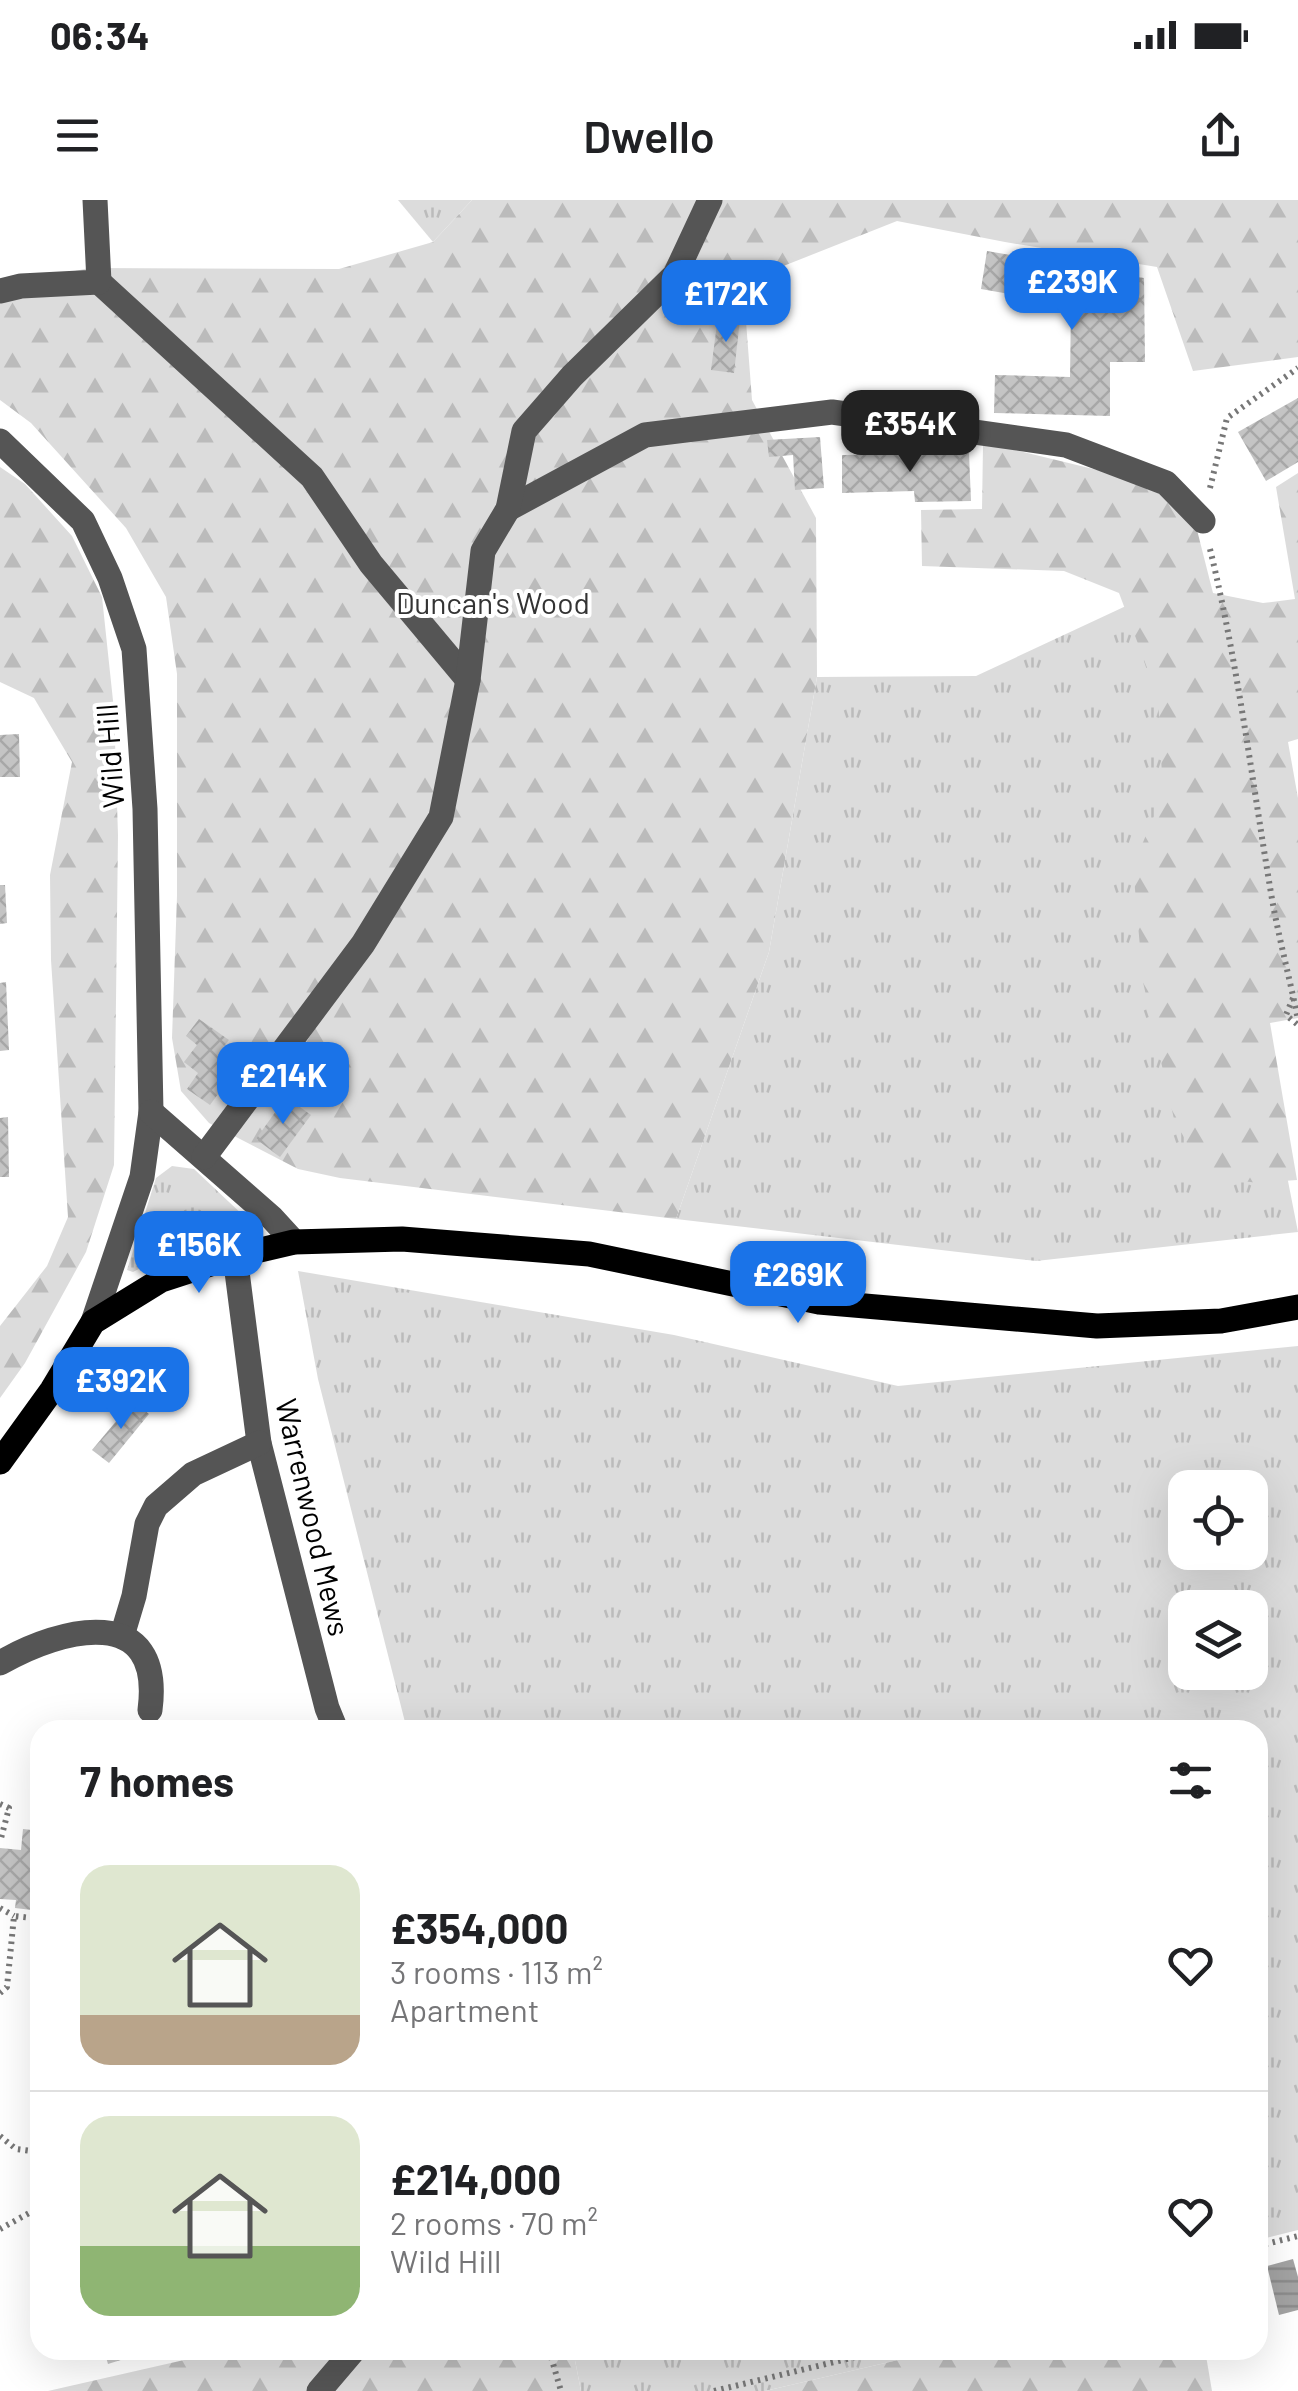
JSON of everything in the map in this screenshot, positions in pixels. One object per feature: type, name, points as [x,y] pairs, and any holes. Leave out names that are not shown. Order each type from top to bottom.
[{"type":"main road","points":[[0,1462],[52,1390],[93,1322],[161,1280],[234,1256],[294,1242],[402,1239],[589,1254],[819,1302],[1097,1326],[1221,1321],[1298,1307]]},
{"type":"street","points":[[96,200],[99,282]]},
{"type":"street","points":[[204,1158],[363,944],[441,816],[468,680],[482,550],[508,508],[524,431],[572,376],[674,275],[710,200]]},
{"type":"street","points":[[0,291],[21,286],[99,282],[312,477],[372,564],[468,680]]},
{"type":"street","points":[[508,508],[645,435],[832,412],[1066,445],[1166,483],[1203,520]]},
{"type":"street","name":"Wild Hill","points":[[0,441],[83,520],[110,578],[134,648],[145,809],[151,1112],[142,1177],[93,1322]]},
{"type":"street","points":[[151,1112],[294,1242]]},
{"type":"street","name":"Warrenwood Mews","points":[[234,1256],[259,1443],[331,1720]]},
{"type":"street","points":[[122,1636],[147,1524],[156,1506],[194,1474],[259,1443]]},
{"type":"street","points":[[0,1663],[73,1632],[122,1636],[144,1651],[153,1675],[150,1710]]},
{"type":"street","points":[[318,2391],[345,2360]]},
{"type":"path","points":[[1298,368],[1227,418],[1203,520],[1225,612],[1251,750],[1272,901],[1293,997],[1286,1015],[1298,1022]]},
{"type":"path","points":[[0,1804],[9,1808],[0,1842]]},
{"type":"path","points":[[0,1908],[14,1916],[30,1917]]},
{"type":"path","points":[[0,1993],[6,1987],[14,1916]]},
{"type":"path","points":[[0,2136],[16,2149],[30,2151]]},
{"type":"path","points":[[0,2229],[30,2212]]},
{"type":"path","points":[[1268,2244],[1298,2236]]},
{"type":"path","points":[[552,2360],[561,2391]]},
{"type":"path","points":[[714,2391],[843,2360]]},
{"type":"green space","points":[[398,200],[472,200],[433,242]]},
{"type":"green space","name":"Duncan's Wood","points":[[472,200],[1298,200],[1298,357],[1193,371],[1157,267],[897,221],[743,282],[752,400],[816,518],[817,677],[769,952],[676,1219],[340,1178],[298,1169],[209,1123],[181,1091],[172,1038],[177,896],[177,674],[166,597],[126,528],[31,423],[0,400],[0,287],[89,268],[339,269],[433,242]]},
{"type":"green space","points":[[983,446],[999,446],[1151,483],[1196,526],[1213,593],[1263,603],[1295,599],[1276,487],[1298,473],[1298,739],[1288,742],[1298,798],[1298,1018],[1270,1023],[1297,1180],[1258,1183],[1205,1176],[1174,1119],[1143,982],[1133,866],[1163,795],[1158,697],[1119,593],[1064,571],[922,566],[921,510],[982,509]]},
{"type":"green space","points":[[0,467],[25,484],[72,536],[102,597],[114,710],[118,835],[114,1165],[86,1252],[25,1363],[0,1398],[0,1326],[47,1266],[68,1217],[51,960],[50,875],[72,762],[34,698],[0,682]]},
{"type":"green space","points":[[1171,585],[1298,1232],[1036,1261],[676,1219],[769,952],[817,677],[976,676]]},
{"type":"green space","points":[[172,1166],[194,1169],[246,1218],[243,1226],[187,1244],[133,1272],[127,1270],[156,1178]]},
{"type":"green space","points":[[298,1271],[674,1335],[898,1386],[1298,1346],[1298,2230],[1268,2238],[1268,1720],[404,1720],[318,1379]]},
{"type":"green space","points":[[184,2360],[575,2360],[581,2391],[48,2391]]},
{"type":"green space","points":[[575,2360],[898,2360],[765,2391],[581,2391]]},
{"type":"green space","points":[[898,2360],[1207,2360],[1212,2391],[765,2391]]},
{"type":"shaded area","points":[[1293,2259],[1298,2277],[1298,2310],[1279,2315],[1268,2266]]},
{"type":"building","points":[[987,251],[1144,278],[1145,362],[1110,362],[1110,416],[994,413],[995,375],[1070,377],[1071,305],[981,289]]},
{"type":"building","points":[[718,316],[740,319],[734,373],[711,370]]},
{"type":"building","points":[[1298,398],[1298,462],[1266,481],[1238,432]]},
{"type":"building","points":[[820,437],[824,488],[795,490],[793,455],[769,457],[767,440]]},
{"type":"building","points":[[969,453],[971,501],[915,502],[914,491],[842,493],[842,455]]},
{"type":"building","points":[[19,734],[20,777],[0,777],[0,735]]},
{"type":"building","points":[[0,885],[5,885],[7,923],[0,924]]},
{"type":"building","points":[[6,982],[9,1050],[0,1051],[0,983]]},
{"type":"building","points":[[199,1019],[229,1040],[221,1050],[240,1064],[210,1105],[187,1089],[198,1073],[184,1062],[197,1045],[186,1036]]},
{"type":"building","points":[[286,1097],[311,1115],[280,1157],[256,1139]]},
{"type":"building","points":[[8,1117],[9,1177],[0,1177],[0,1118]]},
{"type":"building","points":[[133,1401],[149,1414],[109,1463],[92,1450]]},
{"type":"building","points":[[23,1829],[30,1830],[30,1910],[15,1908],[16,1900],[0,1899],[0,1848],[21,1850]]}]
